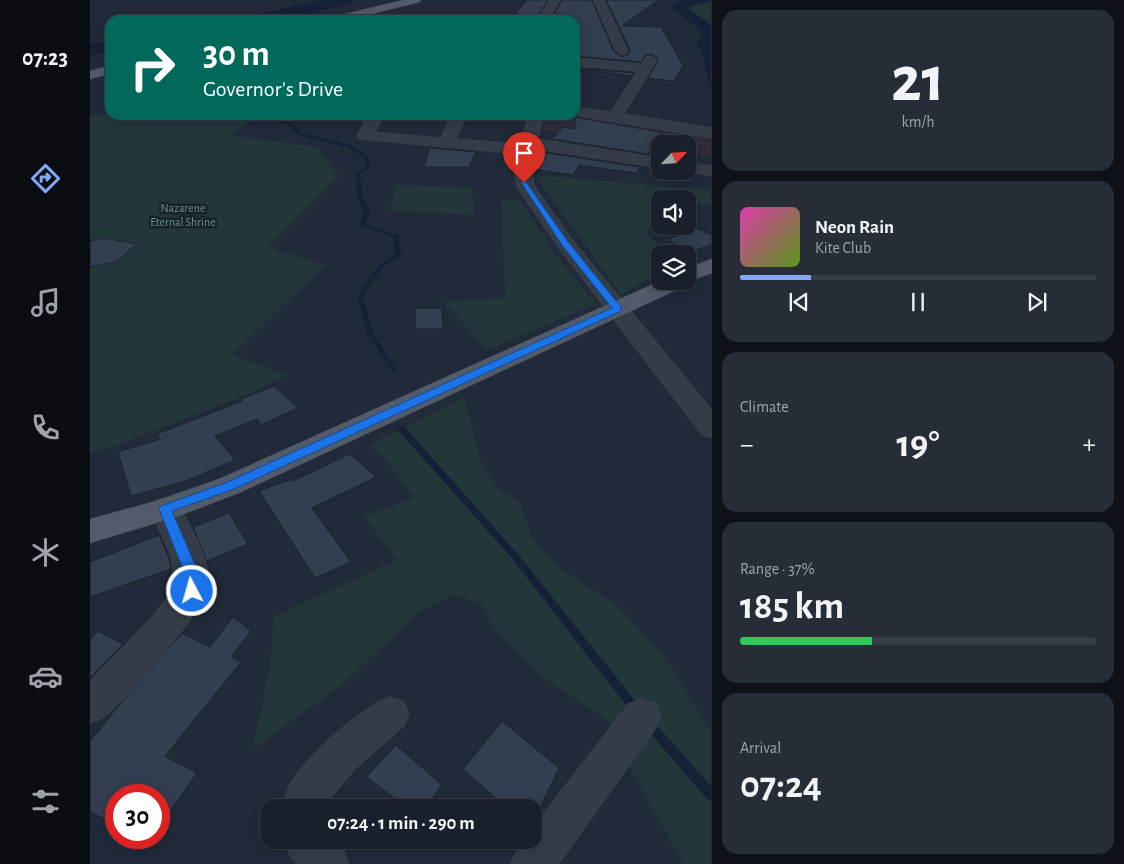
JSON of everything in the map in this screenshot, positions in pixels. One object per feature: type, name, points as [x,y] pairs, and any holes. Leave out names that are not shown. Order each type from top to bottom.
[{"type":"main road","points":[[355,15],[416,0]]},
{"type":"main road","points":[[90,75],[105,71]]},
{"type":"main road","points":[[696,272],[712,265]]},
{"type":"main road","points":[[90,531],[165,509],[229,486],[658,290]]},
{"type":"street","points":[[546,15],[555,0]]},
{"type":"street","points":[[599,0],[622,51]]},
{"type":"street","points":[[580,62],[649,64],[615,117]]},
{"type":"street","points":[[580,76],[602,78]]},
{"type":"street","points":[[619,80],[637,82]]},
{"type":"street","points":[[580,112],[712,133]]},
{"type":"street","points":[[374,120],[364,134],[365,136],[529,146],[651,162]]},
{"type":"street","points":[[446,142],[457,120]]},
{"type":"street","points":[[535,120],[523,171],[526,187],[565,243],[712,429]]},
{"type":"street","points":[[696,168],[712,171]]},
{"type":"street","points":[[90,706],[112,686],[192,591],[192,574],[165,509]]},
{"type":"street","points":[[304,799],[307,792],[318,778],[390,714]]},
{"type":"street","points":[[532,864],[642,716]]},
{"type":"street","points":[[313,849],[327,864]]},
{"type":"shaded area","points":[[580,116],[711,134],[711,158],[696,155],[696,135],[651,135],[651,148],[542,130],[547,120],[580,120]]},
{"type":"green space","points":[[711,2],[711,25],[682,8]]},
{"type":"green space","name":"Nazarene Eternal Shrine","points":[[105,113],[105,120],[251,120],[232,136],[317,147],[338,176],[268,247],[325,265],[232,355],[287,375],[249,394],[112,447],[90,452],[90,117]]},
{"type":"green space","points":[[535,175],[711,190],[711,205],[696,205],[696,190],[651,190],[651,226],[646,232],[658,245],[651,245],[651,277],[621,295]]},
{"type":"green space","points":[[396,185],[471,187],[475,215],[390,211]]},
{"type":"green space","points":[[501,200],[520,200],[558,258],[596,304],[487,350],[443,301],[505,298]]},
{"type":"green space","points":[[464,397],[481,462],[495,486],[521,503],[532,538],[563,571],[615,604],[666,658],[711,733],[711,864],[684,864],[632,772],[609,722],[545,678],[496,630],[481,604],[454,594],[419,612],[344,683],[253,749],[271,660],[273,617],[397,560],[364,516],[414,498],[385,458],[370,445]]},
{"type":"water","points":[[680,0],[711,0],[691,6],[689,9],[711,25],[711,88],[702,54],[697,43],[702,31],[671,7]]},
{"type":"building","points":[[527,0],[548,0],[538,15],[514,15]]},
{"type":"building","points":[[562,0],[592,0],[614,52],[622,57],[628,55],[630,50],[606,0],[658,0],[622,26],[661,27],[683,65],[674,81],[648,78],[659,60],[652,54],[646,55],[641,62],[580,56],[580,15],[554,15]]},
{"type":"building","points":[[580,68],[634,73],[632,76],[580,69]]},
{"type":"building","points":[[580,118],[661,132],[659,135],[651,135],[651,149],[648,154],[552,139],[563,127],[575,129],[575,120],[580,120]]},
{"type":"building","points":[[430,148],[476,152],[469,167],[424,167]]},
{"type":"building","points":[[541,152],[640,167],[636,173],[579,165],[573,175],[534,169],[536,158]]},
{"type":"building","points":[[696,228],[712,235],[712,244],[696,250],[696,245],[677,245],[667,240],[679,235],[696,235]]},
{"type":"building","points":[[105,238],[137,244],[116,262],[90,267],[90,241]]},
{"type":"building","points":[[415,308],[442,308],[443,329],[415,329]]},
{"type":"building","points":[[274,386],[298,408],[261,425],[257,419],[215,436],[235,460],[186,481],[131,496],[118,452],[160,439],[157,434],[242,401],[241,399]]},
{"type":"building","points":[[350,454],[376,477],[312,508],[351,562],[315,578],[259,491],[292,479],[293,481]]},
{"type":"building","points":[[229,513],[248,544],[207,561],[193,527]]},
{"type":"building","points":[[159,535],[169,558],[171,569],[90,597],[90,562]]},
{"type":"building","points":[[233,617],[251,631],[231,657],[241,662],[165,756],[197,773],[170,811],[170,784],[105,784],[105,820],[90,811],[90,742],[115,710],[182,633],[210,647]]},
{"type":"building","points":[[98,631],[123,644],[90,678],[90,640]]},
{"type":"building","points":[[502,721],[559,768],[542,804],[542,799],[497,799],[463,769]]},
{"type":"building","points":[[396,745],[442,785],[432,799],[396,799],[366,777]]},
{"type":"waterway","points":[[279,15],[344,0]]},
{"type":"waterway","points":[[90,49],[105,48]]},
{"type":"waterway","points":[[286,120],[300,134],[348,146],[366,156],[368,167],[358,175],[360,199],[367,211],[362,224],[397,237],[398,255],[380,267],[360,296],[371,335],[395,372]]},
{"type":"waterway","points":[[400,427],[514,555],[636,710]]},
{"type":"waterway","points":[[649,724],[712,796]]},
{"type":"route","points":[[192,591],[192,574],[165,509],[229,486],[618,309],[565,243],[524,183]]}]
